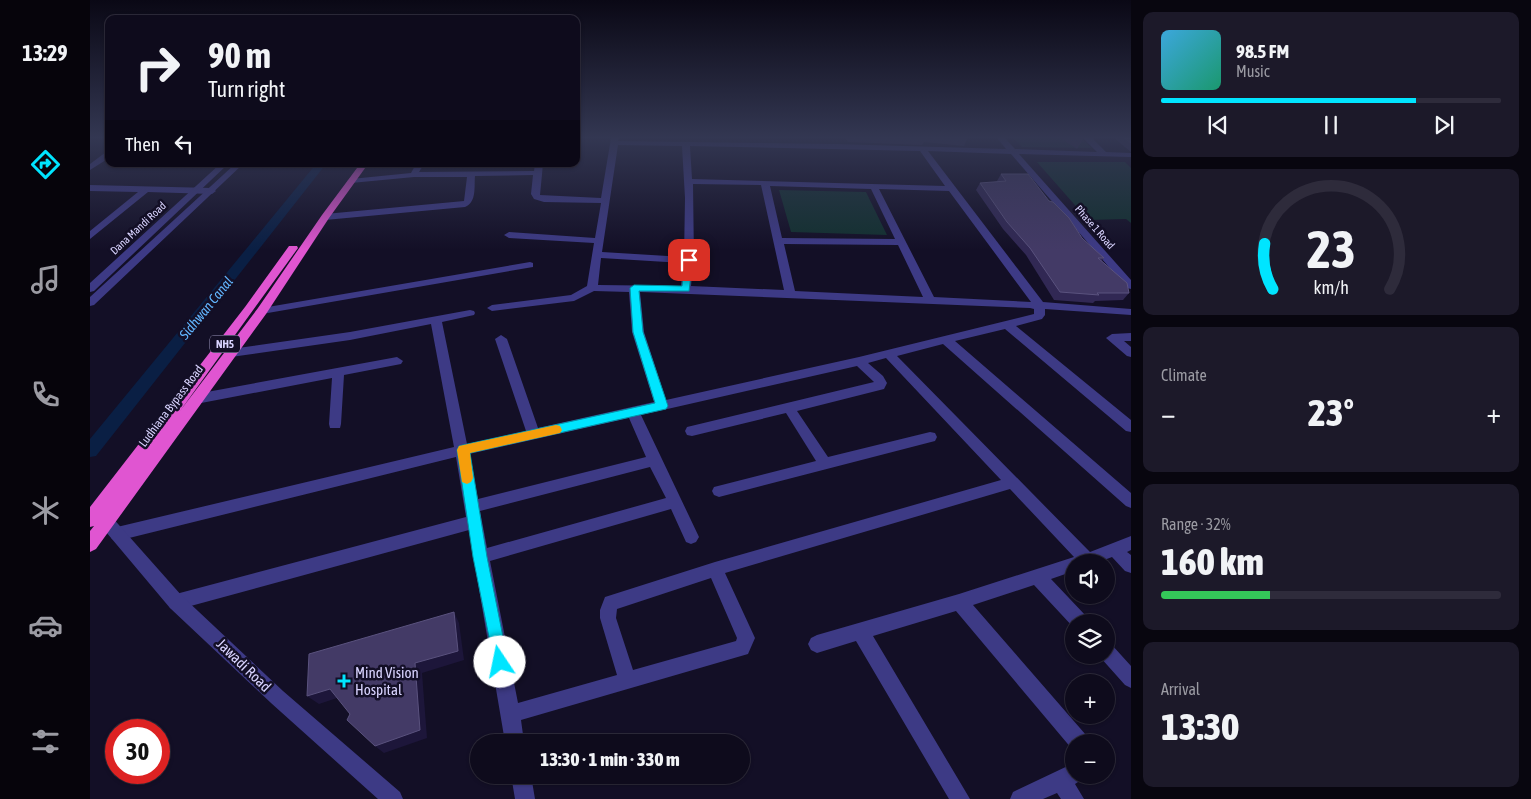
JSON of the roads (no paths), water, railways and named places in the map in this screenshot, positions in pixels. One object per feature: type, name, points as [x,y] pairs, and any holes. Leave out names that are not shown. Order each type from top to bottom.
[{"type":"highway","name":"Ludhiana Bypass Road","points":[[104,525],[249,310],[346,175]]},
{"type":"highway","name":"Ludhiana Bypass Road","points":[[90,544],[262,311],[325,217],[356,175]]},
{"type":"street","name":"Dana Mandi Road","points":[[90,289],[212,175]]},
{"type":"street","points":[[90,303],[228,175]]},
{"type":"street","points":[[352,181],[411,175]]},
{"type":"street","points":[[325,217],[465,204],[470,199],[471,175]]},
{"type":"street","points":[[537,175],[535,194],[540,199],[604,202]]},
{"type":"street","points":[[592,288],[609,175]]},
{"type":"street","points":[[686,288],[689,260],[689,175]]},
{"type":"street","points":[[104,525],[463,450],[662,406],[946,341],[1038,317],[1040,315],[1040,305],[942,175]]},
{"type":"street","name":"Phase 1 Road","points":[[1034,175],[1131,286]]},
{"type":"street","points":[[689,181],[952,190]]},
{"type":"street","points":[[765,183],[790,293]]},
{"type":"street","points":[[874,187],[930,300]]},
{"type":"street","points":[[90,188],[212,191]]},
{"type":"street","points":[[90,236],[145,190]]},
{"type":"street","points":[[509,235],[599,241]]},
{"type":"street","points":[[778,241],[901,242]]},
{"type":"street","points":[[597,255],[689,260]]},
{"type":"street","points":[[262,311],[530,265]]},
{"type":"street","points":[[492,308],[520,303],[574,298],[592,288],[686,288],[1040,305],[1131,312]]},
{"type":"street","points":[[634,288],[638,332],[662,406]]},
{"type":"street","points":[[231,353],[350,336],[470,313]]},
{"type":"street","points":[[436,321],[463,450],[480,557],[514,734]]},
{"type":"street","points":[[1009,326],[1131,427]]},
{"type":"street","points":[[1131,337],[1112,338],[1131,354]]},
{"type":"street","points":[[501,339],[534,434]]},
{"type":"street","points":[[946,341],[1131,502]]},
{"type":"street","points":[[888,353],[1013,482],[1073,554]]},
{"type":"street","points":[[196,399],[397,361]]},
{"type":"street","points":[[692,431],[880,386],[879,380],[859,361]]},
{"type":"street","points":[[335,424],[338,373]]},
{"type":"street","points":[[789,408],[825,464]]},
{"type":"street","points":[[633,412],[654,461],[691,537]]},
{"type":"street","points":[[719,492],[930,437]]},
{"type":"street","points":[[176,602],[654,461]]},
{"type":"street","points":[[628,681],[608,618],[608,610],[611,603],[715,570],[1013,482]]},
{"type":"street","points":[[480,557],[675,502]]},
{"type":"street","name":"Jawadi Road","points":[[104,525],[176,602],[277,696],[393,799]]},
{"type":"street","points":[[1101,554],[1131,543]]},
{"type":"street","points":[[1114,549],[1131,566]]},
{"type":"street","points":[[817,644],[959,602],[1065,567]]},
{"type":"street","points":[[511,714],[742,648],[746,638],[715,570]]},
{"type":"street","points":[[1037,576],[1073,614]]},
{"type":"street","points":[[959,602],[1072,734]]},
{"type":"street","points":[[860,631],[960,799]]},
{"type":"street","points":[[1115,662],[1131,679]]},
{"type":"street","points":[[1020,799],[1065,778]]},
{"type":"street","points":[[522,784],[525,799]]},
{"type":"street","points":[[1069,784],[1074,799]]},
{"type":"waterway","name":"Sidhwan Canal","points":[[90,451],[312,175]]},
{"type":"place","name":"Mind Vision Hospital","points":[[344,681]]}]
